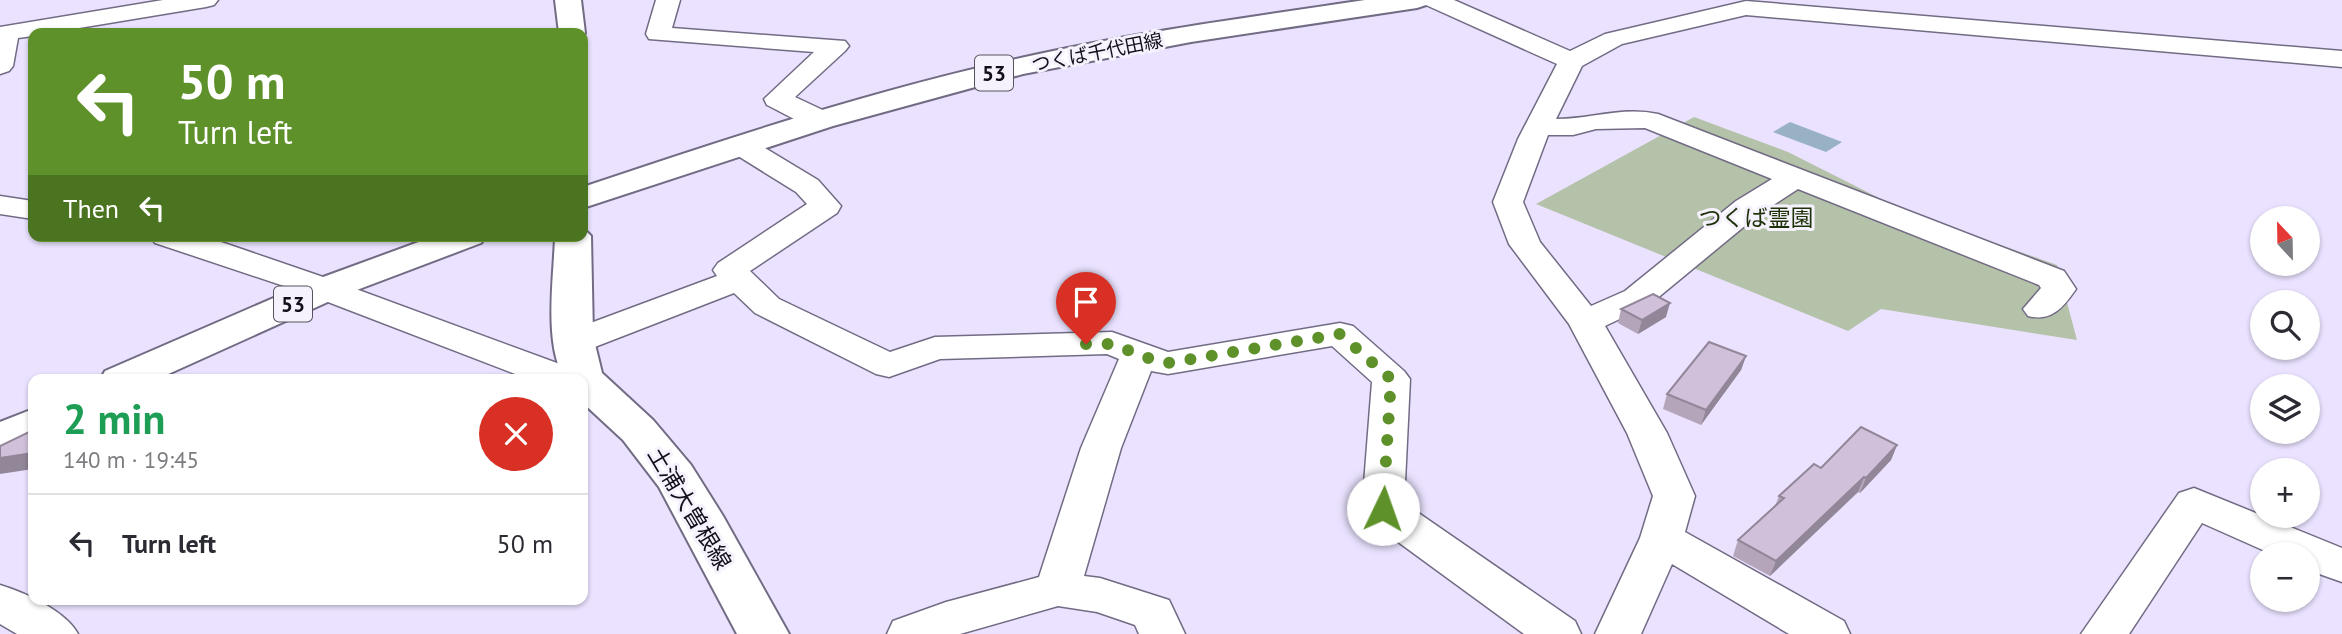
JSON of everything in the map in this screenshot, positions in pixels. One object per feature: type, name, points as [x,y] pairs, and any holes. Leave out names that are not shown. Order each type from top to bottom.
[{"type":"main road","points":[[568,0],[571,28]]},
{"type":"main road","name":"つくば千代田線","points":[[588,196],[819,119],[970,78],[1164,39],[1417,0]]},
{"type":"main road","name":"53","points":[[134,374],[328,288],[453,242]]},
{"type":"main road","points":[[573,242],[579,371]]},
{"type":"main road","name":"土浦大曽根線","points":[[588,380],[661,454],[763,634]]},
{"type":"main road","points":[[0,440],[28,426]]},
{"type":"street","points":[[39,28],[206,0]]},
{"type":"street","points":[[668,0],[659,34],[836,46],[777,99],[819,119]]},
{"type":"street","points":[[1434,0],[1571,61]]},
{"type":"street","points":[[1618,634],[1662,538],[1674,496],[1647,433],[1585,322],[1525,244],[1508,202],[1539,127],[1571,61],[1614,39],[1750,4],[2342,59]]},
{"type":"street","points":[[0,66],[3,34],[28,30]]},
{"type":"street","points":[[1539,127],[1573,127],[1595,121],[1648,120],[2052,278],[2059,289],[2040,309]]},
{"type":"street","points":[[740,145],[807,186],[826,206],[730,270],[767,306],[888,366],[935,348],[1112,344],[1168,363],[1340,334],[1391,379],[1383,509],[1554,633]]},
{"type":"street","points":[[1585,322],[1637,298],[1746,208],[1796,177]]},
{"type":"street","points":[[0,205],[28,209]]},
{"type":"street","points":[[185,242],[328,288],[363,304],[543,372],[579,371],[740,279]]},
{"type":"street","points":[[1058,589],[1101,448],[1139,355]]},
{"type":"street","points":[[2104,634],[2194,503],[2342,566]]},
{"type":"street","points":[[1662,538],[1827,634]]},
{"type":"street","points":[[910,634],[946,620],[1058,589],[1100,595],[1153,613],[1162,634]]},
{"type":"street","points":[[0,602],[55,634]]},
{"type":"green space","name":"つくば霊園","points":[[1694,117],[1788,152],[1903,210],[2057,265],[2077,340],[1881,309],[1848,331],[1536,204]]},
{"type":"water","points":[[1790,122],[1842,142],[1826,152],[1773,132]]},
{"type":"building","points":[[1653,294],[1670,303],[1642,320],[1621,309]]},
{"type":"building","points":[[1709,342],[1746,356],[1706,410],[1667,394]]},
{"type":"building","points":[[1861,427],[1897,445],[1866,478],[1776,561],[1738,540],[1784,498],[1779,496],[1814,464],[1821,468]]},
{"type":"building","points":[[28,432],[28,454],[0,458],[0,446]]},
{"type":"route","points":[[1086,344],[1112,344],[1168,363],[1340,334],[1391,379],[1383,509]]}]
